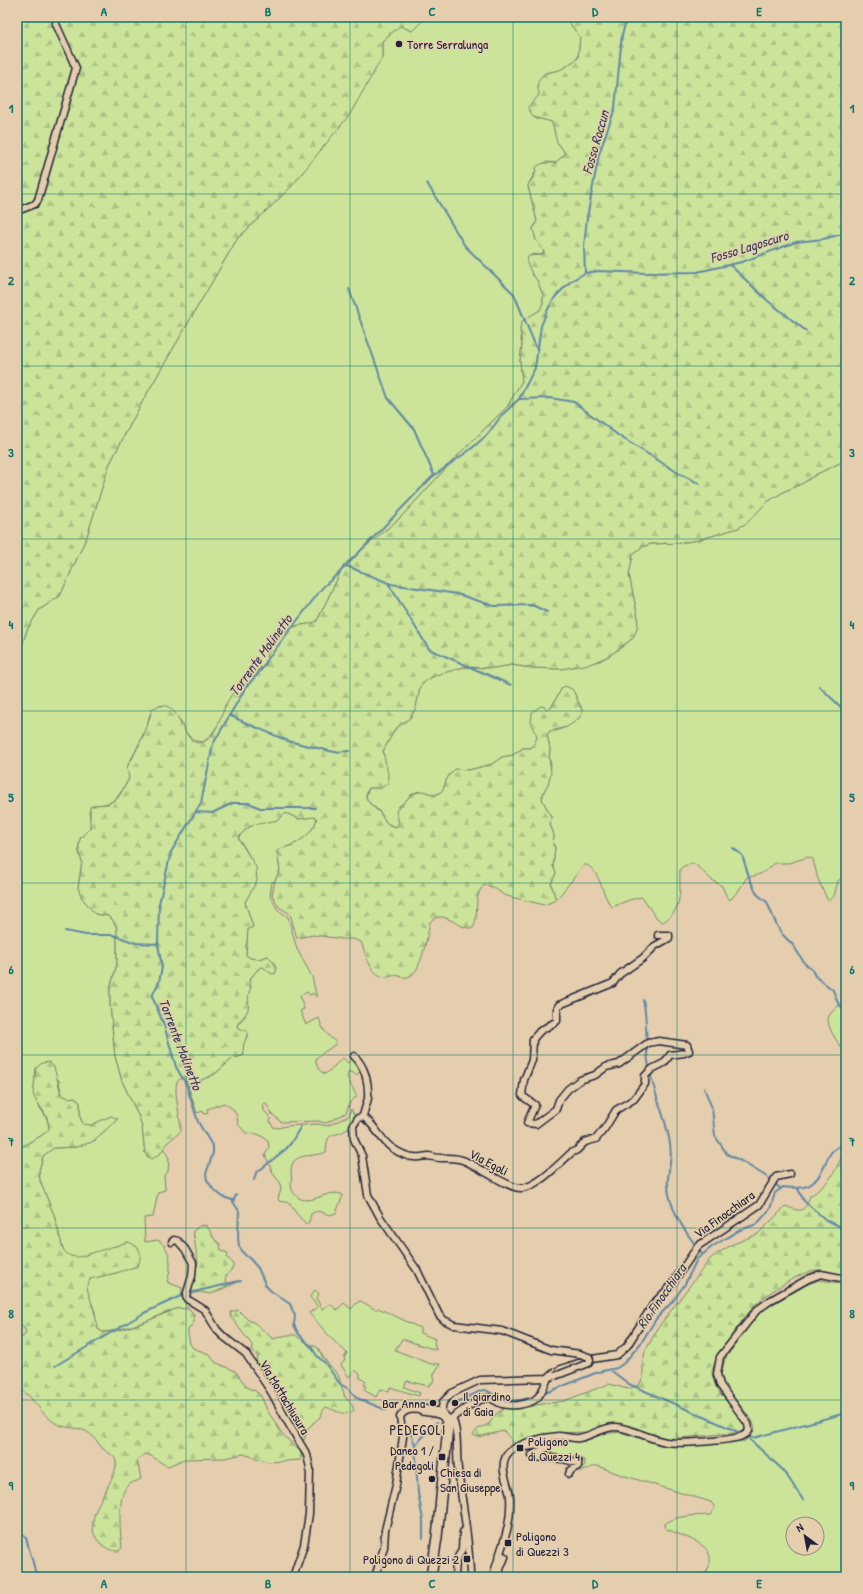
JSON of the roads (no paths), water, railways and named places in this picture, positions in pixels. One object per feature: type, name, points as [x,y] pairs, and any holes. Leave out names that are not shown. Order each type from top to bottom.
[{"type":"street","points":[[17,211],[35,204],[38,200],[76,68],[56,24],[56,17]]},
{"type":"street","name":"Via Egoli","points":[[363,1117],[370,1123],[383,1141],[407,1156],[457,1158],[477,1166],[512,1186],[523,1188],[536,1182],[571,1153],[577,1150],[584,1142],[596,1139],[616,1110],[634,1098],[646,1084],[646,1076],[652,1069],[664,1063],[670,1055],[684,1054],[690,1051],[688,1045],[659,1042],[648,1043],[619,1064],[606,1067],[595,1075],[580,1080],[568,1089],[559,1100],[556,1109],[536,1124],[527,1123],[535,1105],[522,1095],[524,1080],[532,1060],[533,1039],[540,1031],[557,1021],[557,1009],[559,1005],[612,983],[620,974],[643,958],[655,946],[669,938],[669,935],[658,936]]},
{"type":"street","points":[[354,1056],[360,1062],[365,1072],[368,1098],[363,1117],[358,1118],[353,1126],[354,1139],[362,1156],[368,1194],[380,1218],[417,1270],[436,1309],[444,1320],[454,1325],[488,1328],[502,1331],[551,1350],[580,1354],[588,1357],[590,1360],[589,1364],[547,1380],[539,1397],[529,1403],[508,1406],[500,1404],[491,1398],[483,1399],[450,1419]]},
{"type":"street","name":"Via Finocchiara","points":[[441,1413],[443,1402],[452,1392],[480,1380],[547,1380],[551,1374],[557,1371],[590,1360],[616,1355],[627,1346],[654,1302],[670,1288],[698,1246],[759,1205],[776,1177],[790,1174]]},
{"type":"street","name":"Via Mottachiusura","points":[[172,1242],[174,1240],[178,1241],[192,1260],[192,1276],[186,1296],[187,1299],[205,1310],[217,1330],[246,1354],[272,1393],[307,1455],[310,1468],[309,1514],[304,1545],[295,1571],[295,1577]]},
{"type":"street","points":[[494,1577],[510,1519],[510,1496],[504,1472],[505,1458],[508,1453],[522,1444],[558,1436],[580,1438],[615,1427],[626,1429],[668,1443],[717,1441],[744,1436],[749,1431],[748,1424],[720,1385],[717,1374],[720,1357],[757,1310],[772,1300],[808,1279],[821,1274],[846,1279]]},
{"type":"street","points":[[375,1577],[384,1547],[385,1530],[397,1478],[403,1432],[400,1417],[403,1412],[408,1410],[422,1410],[441,1413],[450,1419],[455,1430],[459,1484],[466,1529],[470,1577]]},
{"type":"street","points":[[431,1577],[450,1419]]},
{"type":"street","points":[[522,1444],[525,1447],[547,1444],[547,1448],[533,1453],[532,1455],[534,1458],[563,1459],[578,1463],[578,1466],[570,1471],[569,1474]]},
{"type":"street","points":[[455,1577],[456,1561],[462,1549],[463,1532],[466,1529]]},
{"type":"street","points":[[500,1554],[505,1558],[500,1569],[500,1577]]},
{"type":"waterway","name":"Fosso Roccun","points":[[585,273],[584,246],[587,218],[599,154],[615,108],[622,35],[627,17]]},
{"type":"waterway","points":[[427,183],[465,246],[514,294],[538,352]]},
{"type":"waterway","name":"Torrente Molinetto","points":[[386,1410],[357,1398],[349,1389],[340,1384],[325,1363],[317,1356],[312,1348],[298,1333],[294,1325],[295,1316],[290,1304],[266,1286],[258,1268],[244,1254],[239,1246],[239,1211],[232,1200],[223,1197],[213,1189],[207,1180],[206,1174],[213,1153],[213,1147],[198,1122],[186,1084],[176,1067],[164,1025],[152,996],[159,982],[162,967],[158,944],[159,904],[171,852],[201,803],[213,744],[246,687],[262,669],[267,660],[323,587],[339,573],[432,477],[471,449],[487,435],[502,415],[519,399],[535,368],[541,326],[547,311],[555,297],[571,281],[585,273],[599,271],[646,273],[697,272],[742,262],[796,242],[823,239],[846,233]]},
{"type":"waterway","name":"Fosso Lagoscuro","points":[[730,265],[768,301],[806,331]]},
{"type":"waterway","points":[[349,289],[388,398],[414,429],[434,475]]},
{"type":"waterway","points":[[519,399],[550,398],[574,402],[619,436],[680,474],[700,484]]},
{"type":"waterway","points":[[347,566],[391,584],[457,594],[494,606],[532,605],[547,612]]},
{"type":"waterway","points":[[388,583],[429,649],[511,685]]},
{"type":"waterway","points":[[819,686],[846,712]]},
{"type":"waterway","points":[[229,715],[288,741],[334,752],[349,751]]},
{"type":"waterway","points":[[196,812],[212,813],[233,803],[249,803],[260,808],[315,808]]},
{"type":"waterway","points":[[733,848],[742,855],[750,880],[756,892],[767,902],[782,934],[793,945],[805,964],[811,968],[815,976],[833,990],[838,1003],[846,1012]]},
{"type":"waterway","points":[[65,931],[86,935],[113,935],[136,943],[158,944]]},
{"type":"waterway","points":[[643,1000],[647,1053],[650,1071],[667,1128],[670,1144],[671,1155],[668,1180],[670,1200],[684,1229],[702,1254]]},
{"type":"waterway","points":[[704,1088],[712,1108],[715,1136],[727,1154],[767,1177],[781,1189]]},
{"type":"waterway","points":[[254,1180],[256,1173],[286,1149],[301,1126]]},
{"type":"waterway","name":"Rio Finocchiara","points":[[543,1394],[598,1372],[617,1368],[624,1363],[641,1343],[656,1319],[673,1301],[685,1284],[697,1259],[713,1246],[740,1230],[757,1224],[770,1209],[775,1193],[783,1187],[798,1188],[804,1187],[813,1182],[821,1172],[832,1152],[846,1143]]},
{"type":"waterway","points":[[798,1189],[804,1201],[826,1220],[846,1229]]},
{"type":"waterway","name":"Torrente Molinetto","points":[[233,1202],[236,1195]]},
{"type":"waterway","points":[[189,1293],[241,1281]]},
{"type":"waterway","points":[[55,1366],[144,1313],[185,1294]]},
{"type":"waterway","points":[[609,1369],[629,1384],[743,1434]]},
{"type":"waterway","name":"Rio Finocchiara","points":[[459,1401],[483,1390],[508,1401],[537,1396]]},
{"type":"waterway","points":[[747,1436],[753,1438],[846,1413]]},
{"type":"waterway","name":"Rio Finocchiara","points":[[415,1445],[437,1422]]},
{"type":"waterway","points":[[409,1427],[415,1445],[418,1493],[423,1520],[423,1538]]},
{"type":"waterway","points":[[747,1437],[784,1471],[803,1500]]},
{"type":"waterway","points":[[17,1522],[20,1531],[26,1538],[37,1577]]},
{"type":"place","name":"Torre Serralunga","points":[[399,44]]},
{"type":"place","name":"Bar Anna","points":[[433,1403]]},
{"type":"place","name":"Il giardino di Gaia","points":[[455,1403]]},
{"type":"place","name":"Poligono di Quezzi 4","points":[[520,1448]]},
{"type":"place","name":"Daneo 1 / Pedegoli","points":[[442,1457]]},
{"type":"place","name":"Chiesa di San Giuseppe","points":[[432,1479]]},
{"type":"place","name":"Poligono di Quezzi 3","points":[[508,1543]]},
{"type":"place","name":"Poligono di Quezzi 2","points":[[467,1559]]},
{"type":"district","name":"PEDEGOLI","points":[[418,1429]]}]
